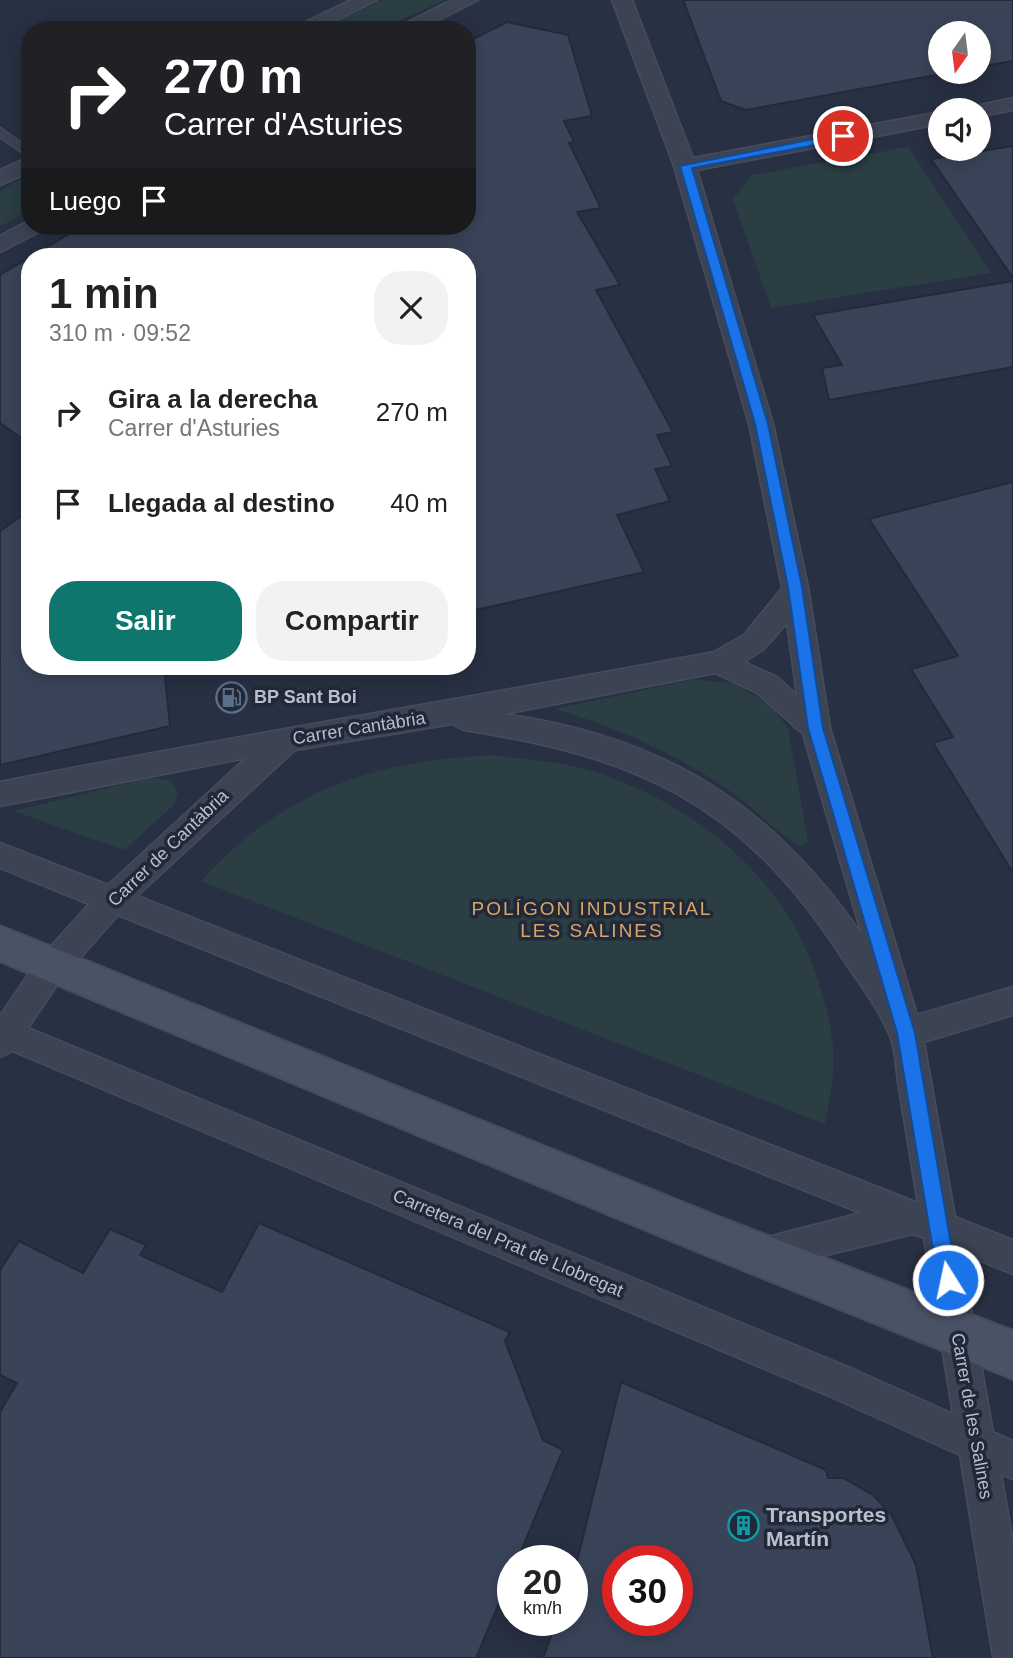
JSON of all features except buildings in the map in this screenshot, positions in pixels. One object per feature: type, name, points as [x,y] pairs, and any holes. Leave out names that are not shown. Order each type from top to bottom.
[{"type":"street","points":[[319,21],[367,0]]},
{"type":"street","points":[[422,21],[468,0]]},
{"type":"street","name":"Carrer de les Salines","points":[[622,0],[685,166],[761,424],[795,587],[816,728],[906,1033],[925,1224],[996,1453],[1013,1656]]},
{"type":"street","points":[[991,108],[1013,104]]},
{"type":"street","points":[[685,166],[928,120]]},
{"type":"street","points":[[0,179],[21,168]]},
{"type":"street","points":[[0,245],[21,233]]},
{"type":"street","name":"Carrer Cantàbria","points":[[0,794],[717,662],[733,657],[776,623],[795,587]]},
{"type":"street","points":[[717,662],[767,685],[816,728]]},
{"type":"street","points":[[435,716],[546,731],[596,744],[639,758],[692,785],[752,830],[814,894],[906,1033],[1013,1001]]},
{"type":"street","name":"Carrer de Cantàbria","points":[[2,1036],[53,965],[111,901],[201,813],[289,739]]},
{"type":"street","points":[[0,855],[1013,1257]]},
{"type":"street","points":[[0,943],[1013,1355]]},
{"type":"street","name":"Carretera del Prat de Llobregat","points":[[2,1036],[842,1383],[996,1453]]},
{"type":"street","points":[[760,1254],[925,1224]]},
{"type":"lane","points":[[0,131],[21,148]]},
{"type":"shaded area","points":[[382,0],[445,0],[399,21],[336,21]]},
{"type":"shaded area","points":[[908,147],[991,273],[771,308],[733,199],[752,175]]},
{"type":"shaded area","points":[[21,179],[21,214],[0,227],[0,191]]},
{"type":"shaded area","points":[[694,679],[734,684],[769,704],[788,728],[808,841],[801,846],[734,794],[692,767],[625,734],[555,709]]},
{"type":"shaded area","points":[[489,755],[576,767],[639,789],[705,828],[734,852],[760,879],[783,908],[802,941],[824,1000],[834,1059],[825,1124],[201,881],[232,850],[264,824],[297,803],[331,787],[367,774],[406,765]]},
{"type":"shaded area","points":[[150,778],[170,780],[178,793],[174,805],[124,850],[13,811]]},
{"type":"place","name":"BP Sant Boi","points":[[231,697]]},
{"type":"place","name":"Transportes Martín","points":[[743,1526]]},
{"type":"district","name":"POLÍGON INDUSTRIAL LES SALINES","points":[[592,919]]},
{"type":"route","points":[[843,136],[685,166],[761,424],[795,587],[816,728],[906,1033],[948,1280]]}]
